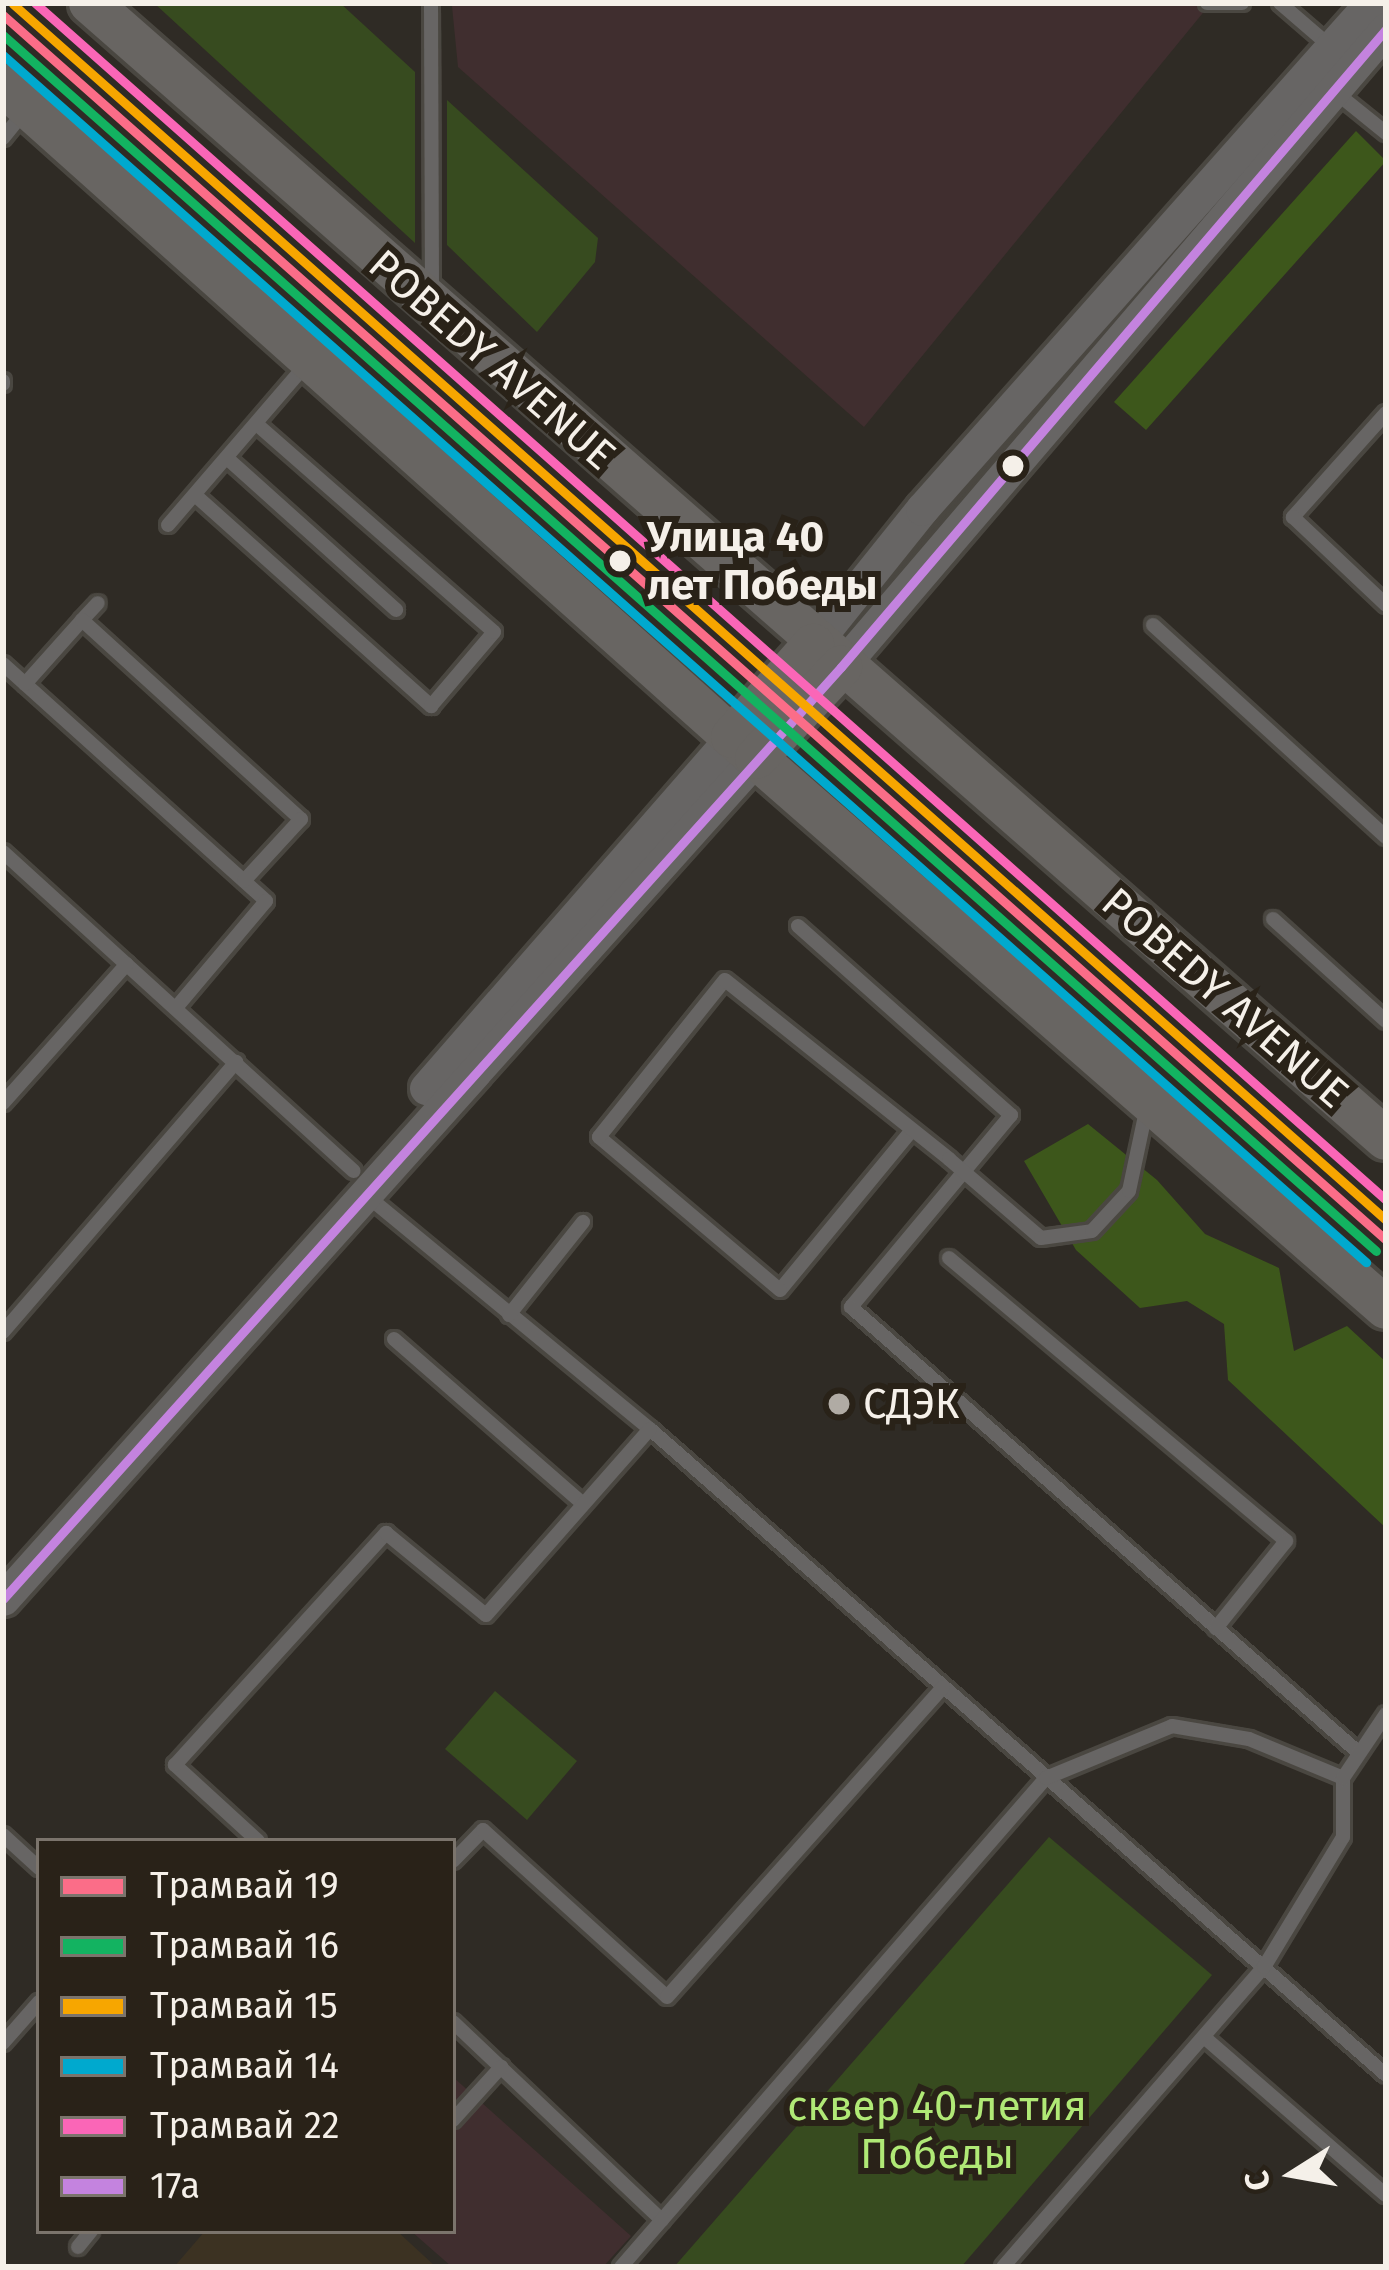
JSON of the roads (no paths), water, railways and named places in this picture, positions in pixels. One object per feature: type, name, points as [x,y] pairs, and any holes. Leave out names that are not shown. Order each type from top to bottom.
[{"type":"main road","name":"POBEDY AVENUE","points":[[90,3],[827,656],[1386,1139]]},
{"type":"main road","points":[[11,110],[311,358],[744,748],[1386,1308]]},
{"type":"main road","points":[[744,748],[827,656]]},
{"type":"street","points":[[1332,69],[1371,3]]},
{"type":"street","points":[[827,656],[922,509],[1332,69],[1386,28]]},
{"type":"street","points":[[3,1566],[358,1182],[744,748]]},
{"type":"street","points":[[3,1598],[358,1182]]},
{"type":"lane","points":[[431,3],[432,308]]},
{"type":"lane","points":[[1208,3],[1242,3]]},
{"type":"lane","points":[[1280,3],[1386,133]]},
{"type":"lane","points":[[168,524],[311,358]]},
{"type":"lane","points":[[1386,413],[1293,517],[1386,605]]},
{"type":"lane","points":[[195,495],[430,706],[494,632],[256,424]]},
{"type":"lane","points":[[227,459],[396,610]]},
{"type":"lane","points":[[25,684],[98,603]]},
{"type":"lane","points":[[82,620],[301,819],[244,881]]},
{"type":"lane","points":[[1153,626],[1386,837]]},
{"type":"lane","points":[[3,664],[266,901],[176,1008]]},
{"type":"lane","points":[[3,852],[236,1061],[358,1182],[509,1315],[650,1429],[1386,2075]]},
{"type":"lane","points":[[1273,919],[1386,1021]]},
{"type":"lane","points":[[799,926],[1011,1115],[851,1307],[1359,1753]]},
{"type":"lane","points":[[3,1103],[127,964]]},
{"type":"lane","points":[[912,1130],[780,1291],[599,1137],[725,980],[912,1130],[964,1172],[1042,1238],[1092,1231],[1129,1191],[1148,1100]]},
{"type":"lane","points":[[3,1332],[236,1061]]},
{"type":"lane","points":[[509,1315],[583,1222]]},
{"type":"lane","points":[[950,1258],[1286,1541],[1216,1628]]},
{"type":"lane","points":[[394,1339],[583,1504]]},
{"type":"lane","points":[[255,1838],[175,1765],[386,1533],[486,1615],[650,1429]]},
{"type":"lane","points":[[456,1858],[483,1830],[667,1997],[943,1687]]},
{"type":"lane","points":[[1003,2267],[1264,1967],[1343,1837],[1343,1778],[1386,1714]]},
{"type":"lane","points":[[622,2267],[1046,1778],[1172,1726],[1249,1739],[1343,1778]]},
{"type":"lane","points":[[3,1835],[36,1865]]},
{"type":"lane","points":[[3,2043],[36,2005]]},
{"type":"lane","points":[[456,2025],[662,2220]]},
{"type":"lane","points":[[1204,2037],[1386,2195]]},
{"type":"lane","points":[[456,2117],[501,2068]]},
{"type":"lane","points":[[78,2247],[89,2234]]},
{"type":"tram line","name":"22","points":[[35,3],[1386,1200]]},
{"type":"tram line","name":"15","points":[[13,4],[1386,1220]]},
{"type":"tram line","name":"19","points":[[3,15],[1386,1240]]},
{"type":"tram line","name":"16","points":[[3,35],[1376,1251]]},
{"type":"tram line","name":"14","points":[[3,55],[1366,1262]]},
{"type":"place","name":"Улица 40 лет Победы","points":[[620,561]]},
{"type":"place","name":"СДЭК","points":[[839,1404]]},
{"type":"park label","name":"сквер 40-летия Победы","points":[[937,2130]]}]
